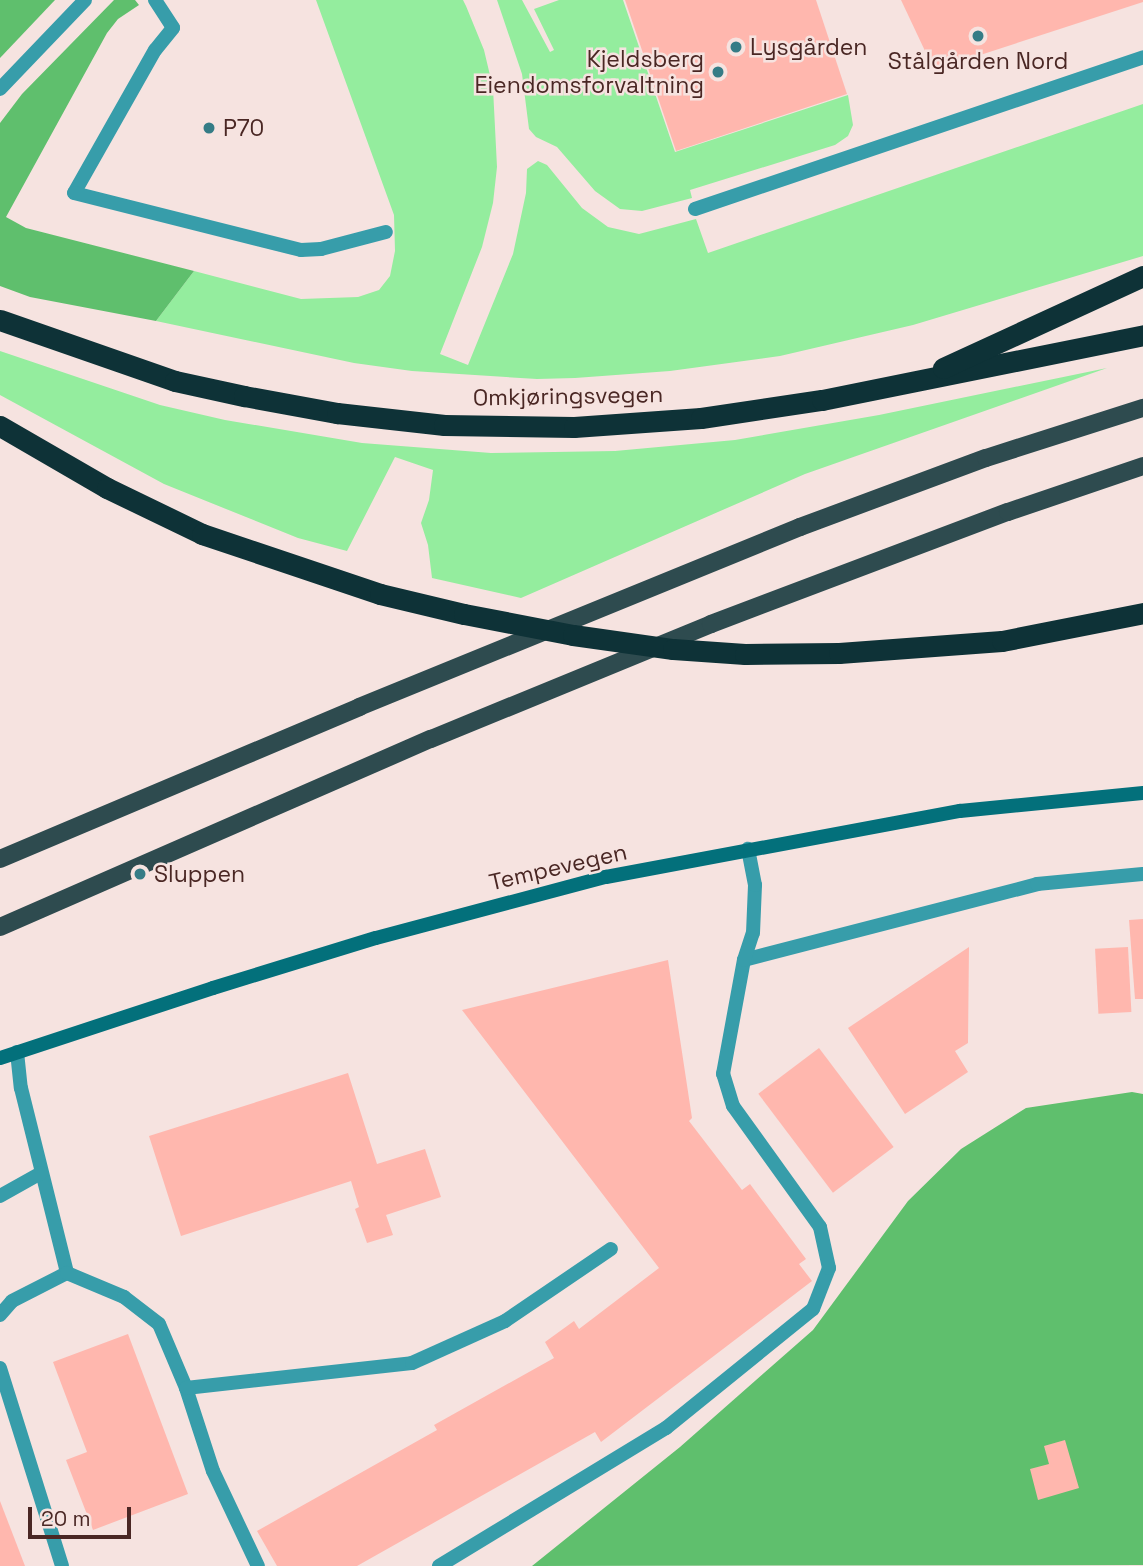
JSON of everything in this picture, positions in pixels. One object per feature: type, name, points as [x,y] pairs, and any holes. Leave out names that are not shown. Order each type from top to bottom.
[{"type":"highway","points":[[909,384],[1143,276]]},
{"type":"highway","name":"Omkjøringsvegen","points":[[0,320],[175,381],[337,413],[444,425],[574,427],[701,418],[909,384],[1143,335]]},
{"type":"highway","points":[[0,426],[107,488],[202,534],[380,594],[464,614],[573,635],[673,649],[745,654],[917,649],[1002,641],[1143,613]]},
{"type":"main road","points":[[0,859],[359,707],[800,527],[986,458],[1143,408]]},
{"type":"main road","points":[[0,927],[431,739],[698,629],[903,551],[1143,466]]},
{"type":"street","points":[[0,89],[85,0]]},
{"type":"street","points":[[155,0],[173,28],[155,50],[74,193],[301,250],[321,249],[386,232]]},
{"type":"street","points":[[695,209],[1143,57]]},
{"type":"street","name":"Tempevegen","points":[[0,1058],[213,988],[498,903],[748,849],[960,811],[1143,793]]},
{"type":"street","points":[[439,1566],[666,1428],[813,1309],[828,1268],[820,1227],[733,1107],[723,1074],[744,960],[753,933],[755,885],[748,849]]},
{"type":"street","points":[[744,960],[1037,884],[1143,874]]},
{"type":"street","points":[[17,1052],[41,1174],[67,1273]]},
{"type":"street","points":[[0,1196],[41,1174]]},
{"type":"street","points":[[186,1388],[412,1363],[505,1321],[611,1249]]},
{"type":"street","points":[[0,1315],[12,1301],[67,1273],[124,1297],[159,1324],[186,1388],[213,1471],[258,1566]]},
{"type":"street","points":[[0,1368],[62,1566]]},
{"type":"green space","points":[[0,0],[55,0],[0,58]]},
{"type":"green space","points":[[114,0],[135,0],[139,5],[118,19],[107,33],[6,217],[26,228],[194,271],[156,321],[30,297],[0,286],[0,123],[22,94]]},
{"type":"green space","points":[[316,0],[463,0],[466,6],[484,50],[493,88],[497,167],[493,203],[482,247],[440,354],[468,365],[513,254],[526,193],[527,169],[538,161],[547,165],[582,208],[608,227],[639,234],[696,219],[708,253],[1143,104],[1143,256],[913,325],[780,356],[670,371],[575,378],[537,379],[412,371],[354,363],[156,321],[194,271],[301,299],[358,297],[379,290],[390,276],[395,251],[394,215]]},
{"type":"green space","points":[[497,0],[522,0],[550,52],[554,50],[534,9],[559,0],[623,0],[675,152],[848,95],[853,125],[848,136],[835,145],[690,190],[692,198],[642,211],[620,209],[595,191],[557,147],[536,137],[529,129],[522,74]]},
{"type":"green space","points":[[0,351],[160,405],[225,420],[362,443],[491,453],[615,451],[735,440],[879,415],[1107,368],[805,474],[521,598],[432,578],[428,545],[421,523],[429,500],[433,470],[395,457],[347,551],[298,538],[164,484],[0,395]]},
{"type":"green space","points":[[1132,1092],[1143,1094],[1143,1565],[532,1566],[680,1447],[813,1330],[908,1201],[961,1149],[1026,1108]]},
{"type":"building","name":"Lysgården","points":[[625,0],[816,0],[847,94],[676,151]]},
{"type":"building","name":"Stålgården Nord","points":[[901,0],[1143,0],[1143,2],[934,70]]},
{"type":"building","points":[[1143,919],[1143,999],[1135,999],[1129,920]]},
{"type":"building","points":[[969,947],[968,1043],[955,1051],[968,1072],[905,1114],[848,1028]]},
{"type":"building","points":[[1128,947],[1131,1012],[1098,1014],[1095,949]]},
{"type":"building","points":[[668,960],[692,1118],[689,1121],[742,1190],[750,1184],[806,1259],[799,1264],[812,1281],[601,1442],[595,1432],[357,1566],[277,1566],[257,1531],[437,1430],[434,1425],[554,1358],[545,1342],[574,1321],[579,1329],[659,1268],[462,1010]]},
{"type":"building","points":[[819,1048],[894,1147],[833,1193],[758,1094]]},
{"type":"building","points":[[348,1073],[377,1164],[425,1149],[441,1197],[386,1215],[393,1235],[367,1243],[355,1209],[359,1207],[351,1181],[181,1236],[149,1136]]},
{"type":"building","points":[[128,1334],[188,1494],[93,1530],[66,1460],[87,1452],[53,1362]]},
{"type":"building","points":[[1065,1440],[1079,1488],[1038,1500],[1030,1469],[1049,1464],[1044,1446]]},
{"type":"building","points":[[0,1501],[25,1566],[0,1566]]},
{"type":"place","name":"Stålgården Nord","points":[[978,36]]},
{"type":"place","name":"Lysgården","points":[[736,47]]},
{"type":"place","name":"Kjeldsberg Eiendomsforvaltning","points":[[718,72]]},
{"type":"place","name":"P70","points":[[209,128]]},
{"type":"place","name":"Sluppen","points":[[140,874]]}]
